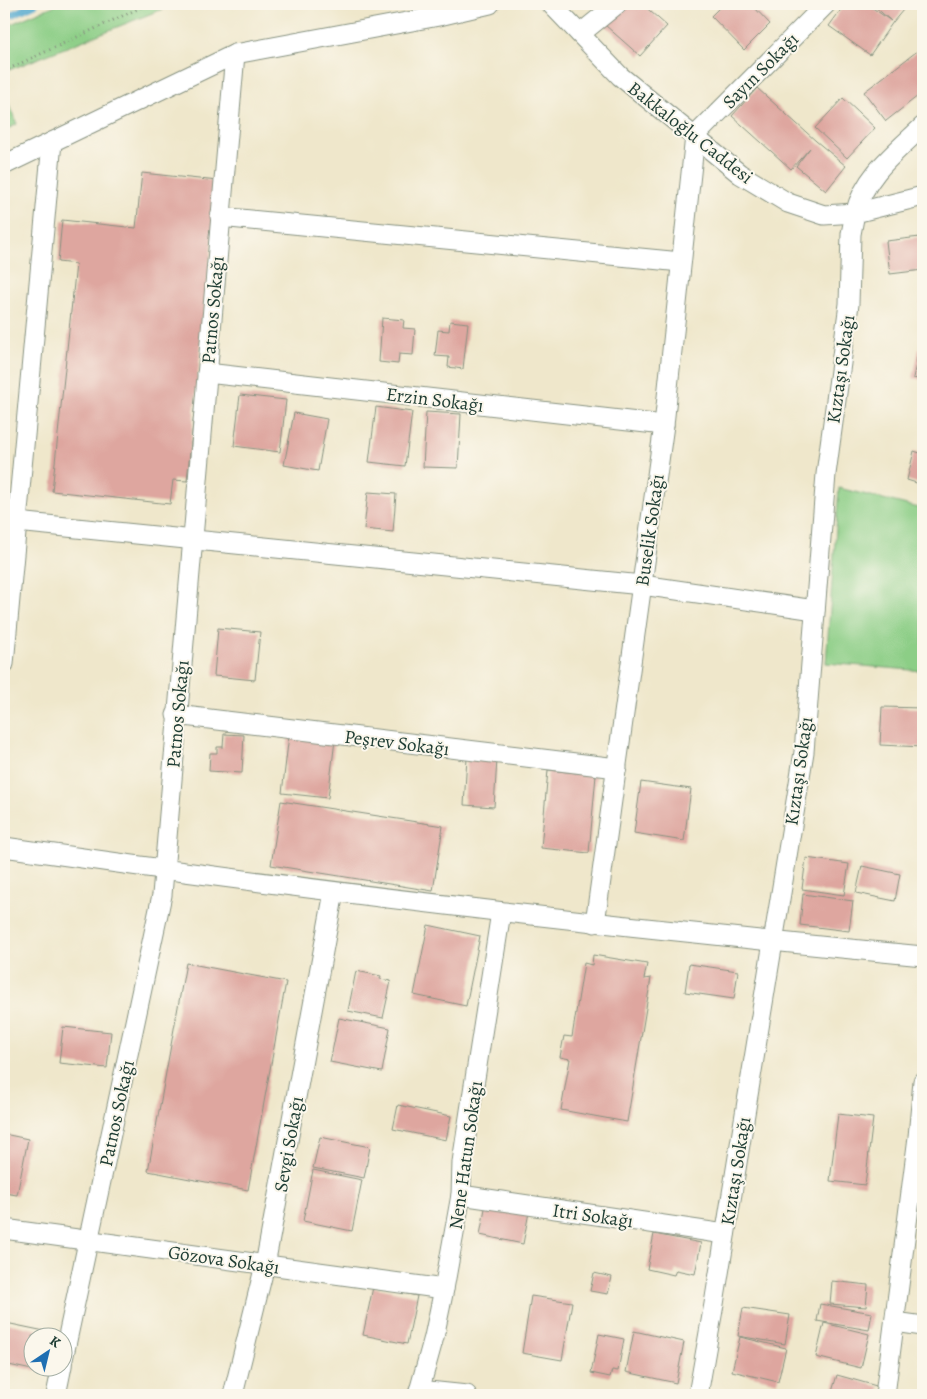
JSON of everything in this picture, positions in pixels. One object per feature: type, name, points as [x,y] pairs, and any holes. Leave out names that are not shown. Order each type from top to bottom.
[{"type":"street","points":[[4,165],[235,54],[439,16],[490,4]]},
{"type":"street","name":"Bakkaloğlu Caddesi","points":[[552,4],[620,76],[740,174],[788,203],[824,215],[856,213]]},
{"type":"street","points":[[580,34],[617,4]]},
{"type":"street","name":"Sayın Sokağı","points":[[695,136],[826,4]]},
{"type":"street","name":"Patnos Sokağı","points":[[70,1326],[162,895],[176,715],[235,54]]},
{"type":"street","name":"Kıztaşı Sokağı","points":[[698,1395],[804,752],[826,474],[848,304],[851,234],[863,190],[871,178],[923,126]]},
{"type":"street","name":"Buselik Sokağı","points":[[595,923],[664,425],[695,136]]},
{"type":"street","points":[[4,664],[10,522],[52,142]]},
{"type":"street","points":[[856,213],[923,196]]},
{"type":"street","points":[[220,218],[681,262]]},
{"type":"street","name":"Erzin Sokağı","points":[[207,373],[664,425]]},
{"type":"street","points":[[10,522],[642,586],[815,610]]},
{"type":"street","name":"Peşrev Sokağı","points":[[176,715],[617,768]]},
{"type":"street","points":[[4,847],[163,870],[501,912],[772,942],[923,956]]},
{"type":"street","name":"Sevgi Sokağı","points":[[233,1395],[265,1265],[334,892]]},
{"type":"street","name":"Nene Hatun Sokağı","points":[[418,1392],[434,1337],[461,1195],[462,1162],[501,912]]},
{"type":"street","points":[[885,1395],[921,1137],[923,1082]]},
{"type":"street","name":"Itri Sokağı","points":[[461,1195],[725,1234]]},
{"type":"street","name":"Gözova Sokağı","points":[[4,1229],[444,1290]]},
{"type":"street","points":[[895,1322],[923,1326]]},
{"type":"street","name":"Patnos Sokağı","points":[[56,1395],[60,1376]]},
{"type":"street","points":[[418,1392],[466,1395]]},
{"type":"path","points":[[4,71],[148,4]]},
{"type":"green space","points":[[58,4],[175,4],[4,72],[4,27]]},
{"type":"green space","points":[[4,92],[17,124],[4,131]]},
{"type":"green space","points":[[839,488],[923,509],[923,671],[826,663]]},
{"type":"building","points":[[624,4],[642,4],[667,26],[640,56],[605,25]]},
{"type":"building","points":[[723,4],[751,4],[770,24],[744,50],[711,16]]},
{"type":"building","points":[[845,4],[867,4],[891,21],[872,4],[908,4],[870,55],[829,26]]},
{"type":"building","points":[[920,49],[923,52],[923,92],[886,121],[864,92]]},
{"type":"building","points":[[757,88],[846,166],[826,191],[796,166],[810,148],[791,169],[732,116]]},
{"type":"building","points":[[843,98],[875,128],[847,158],[815,128]]},
{"type":"building","points":[[142,173],[218,181],[187,481],[173,480],[170,504],[52,491],[76,264],[58,262],[62,220],[136,228]]},
{"type":"building","points":[[920,237],[923,270],[890,274],[886,241]]},
{"type":"building","points":[[922,291],[923,305],[920,305]]},
{"type":"building","points":[[382,318],[404,320],[403,328],[415,329],[413,355],[399,354],[398,364],[379,362]]},
{"type":"building","points":[[450,321],[468,323],[463,369],[448,367],[449,357],[435,356],[438,330],[449,331]]},
{"type":"building","points":[[919,349],[923,350],[923,380],[913,378]]},
{"type":"building","points":[[240,395],[286,400],[280,452],[234,446]]},
{"type":"building","points":[[376,407],[412,412],[405,466],[369,462]]},
{"type":"building","points":[[426,412],[461,414],[458,468],[423,467]]},
{"type":"building","points":[[294,413],[327,419],[318,471],[284,465]]},
{"type":"building","points":[[914,451],[923,454],[923,485],[907,480]]},
{"type":"building","points":[[368,492],[396,494],[393,532],[364,529]]},
{"type":"building","points":[[218,628],[260,632],[255,680],[214,676]]},
{"type":"building","points":[[882,707],[923,708],[923,747],[880,745]]},
{"type":"building","points":[[224,734],[244,735],[242,773],[209,771],[210,753],[217,753],[217,747],[223,747]]},
{"type":"building","points":[[289,735],[335,740],[328,798],[282,793]]},
{"type":"building","points":[[467,758],[497,759],[494,807],[464,805]]},
{"type":"building","points":[[548,770],[596,775],[589,853],[541,848]]},
{"type":"building","points":[[641,782],[691,789],[684,841],[634,833]]},
{"type":"building","points":[[281,801],[443,826],[433,891],[271,865]]},
{"type":"building","points":[[806,858],[849,864],[844,895],[802,889]]},
{"type":"building","points":[[862,866],[900,874],[895,901],[856,893]]},
{"type":"building","points":[[803,894],[853,901],[849,931],[800,925]]},
{"type":"building","points":[[428,925],[480,936],[466,1006],[414,995]]},
{"type":"building","points":[[593,955],[647,964],[644,979],[651,978],[627,1122],[561,1110],[570,1059],[560,1057],[564,1036],[572,1037],[584,963],[592,965]]},
{"type":"building","points":[[186,963],[286,982],[248,1190],[148,1171]]},
{"type":"building","points":[[689,964],[738,971],[734,999],[685,992]]},
{"type":"building","points":[[356,971],[381,976],[380,979],[391,981],[383,1018],[348,1011]]},
{"type":"building","points":[[339,1018],[390,1028],[382,1072],[330,1062]]},
{"type":"building","points":[[63,1027],[111,1032],[107,1068],[59,1063]]},
{"type":"building","points":[[398,1105],[451,1116],[446,1140],[393,1129]]},
{"type":"building","points":[[838,1114],[873,1118],[865,1185],[830,1181]]},
{"type":"building","points":[[4,1134],[28,1139],[17,1195],[4,1193]]},
{"type":"building","points":[[320,1137],[370,1147],[364,1178],[313,1168]]},
{"type":"building","points":[[313,1170],[362,1180],[352,1231],[303,1221]]},
{"type":"building","points":[[486,1203],[529,1212],[523,1244],[480,1235]]},
{"type":"building","points":[[654,1234],[701,1243],[695,1274],[676,1270],[674,1275],[647,1269]]},
{"type":"building","points":[[594,1273],[612,1277],[608,1294],[590,1291]]},
{"type":"building","points":[[832,1281],[868,1285],[866,1307],[830,1304]]},
{"type":"building","points":[[373,1287],[417,1296],[407,1344],[363,1335]]},
{"type":"building","points":[[531,1296],[572,1302],[562,1360],[522,1353]]},
{"type":"building","points":[[820,1304],[872,1313],[869,1330],[817,1321]]},
{"type":"building","points":[[743,1308],[790,1315],[785,1344],[738,1336]]},
{"type":"building","points":[[6,1323],[22,1326],[22,1368],[4,1364],[4,1331]]},
{"type":"building","points":[[824,1323],[869,1334],[861,1368],[816,1357]]},
{"type":"building","points":[[634,1331],[684,1342],[676,1383],[626,1372]]},
{"type":"building","points":[[599,1334],[624,1339],[618,1371],[612,1370],[610,1377],[591,1373]]},
{"type":"building","points":[[740,1337],[786,1348],[778,1382],[732,1371]]},
{"type":"building","points":[[837,1375],[880,1387],[877,1395],[831,1395]]},
{"type":"waterway","points":[[4,18],[35,4]]}]
